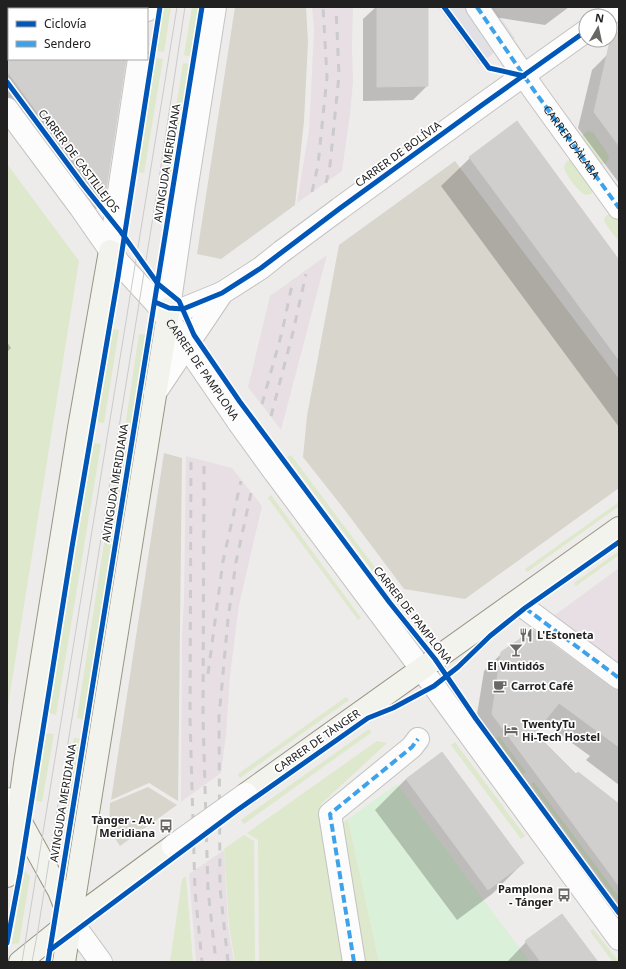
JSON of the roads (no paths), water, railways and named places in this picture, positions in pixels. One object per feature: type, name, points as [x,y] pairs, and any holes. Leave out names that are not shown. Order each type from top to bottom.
[{"type":"street","name":"AVINGUDA MERIDIANA","points":[[64,962],[155,393],[164,310],[184,204],[215,7]]},
{"type":"street","name":"CARRER D'ÀLABA","points":[[477,7],[524,76],[619,208]]},
{"type":"street","name":"CARRER DE BOLÍVIA","points":[[155,393],[222,293],[262,268],[339,209],[578,37]]},
{"type":"street","points":[[7,876],[12,808],[25,764],[79,428],[110,251],[139,60]]},
{"type":"street","name":"CARRER DE PAMPLONA","points":[[7,109],[80,207],[119,263],[164,310],[186,346],[273,470],[619,939]]},
{"type":"street","name":"CARRER DE PAMPLONA","points":[[164,310],[183,309],[222,293]]},
{"type":"street","name":"CARRER DE TÀNGER","points":[[20,962],[71,921],[173,846],[619,528]]},
{"type":"street","points":[[525,608],[619,678]]},
{"type":"street","points":[[354,962],[330,814],[412,747],[418,739]]},
{"type":"street","points":[[12,808],[59,891],[71,921],[101,962]]},
{"type":"tram line","points":[[22,962],[177,7]]},
{"type":"tram line","points":[[32,962],[158,186],[185,7]]},
{"type":"railway","points":[[312,192],[318,165],[327,77],[323,7]]},
{"type":"railway","points":[[326,183],[330,165],[339,75],[336,7]]},
{"type":"railway","points":[[271,416],[293,332],[306,274]]},
{"type":"railway","points":[[262,404],[282,332],[293,280]]},
{"type":"railway","points":[[191,462],[190,718],[195,891],[202,962]]},
{"type":"railway","points":[[204,466],[203,718],[208,890],[216,962]]},
{"type":"railway","points":[[208,674],[223,561],[241,481]]},
{"type":"railway","points":[[228,962],[220,888],[219,717],[228,619],[236,562],[251,493]]},
{"type":"place","name":"L'Estoneta","points":[[526,635]]},
{"type":"place","name":"El Vintidós","points":[[516,650]]},
{"type":"place","name":"Carrot Café","points":[[500,686]]},
{"type":"place","name":"TwentyTu Hi-Tech Hostel","points":[[511,730]]},
{"type":"place","name":"Tànger - Av. Meridiana","points":[[166,826]]},
{"type":"place","name":"Pamplona - Tánger","points":[[564,895]]}]
